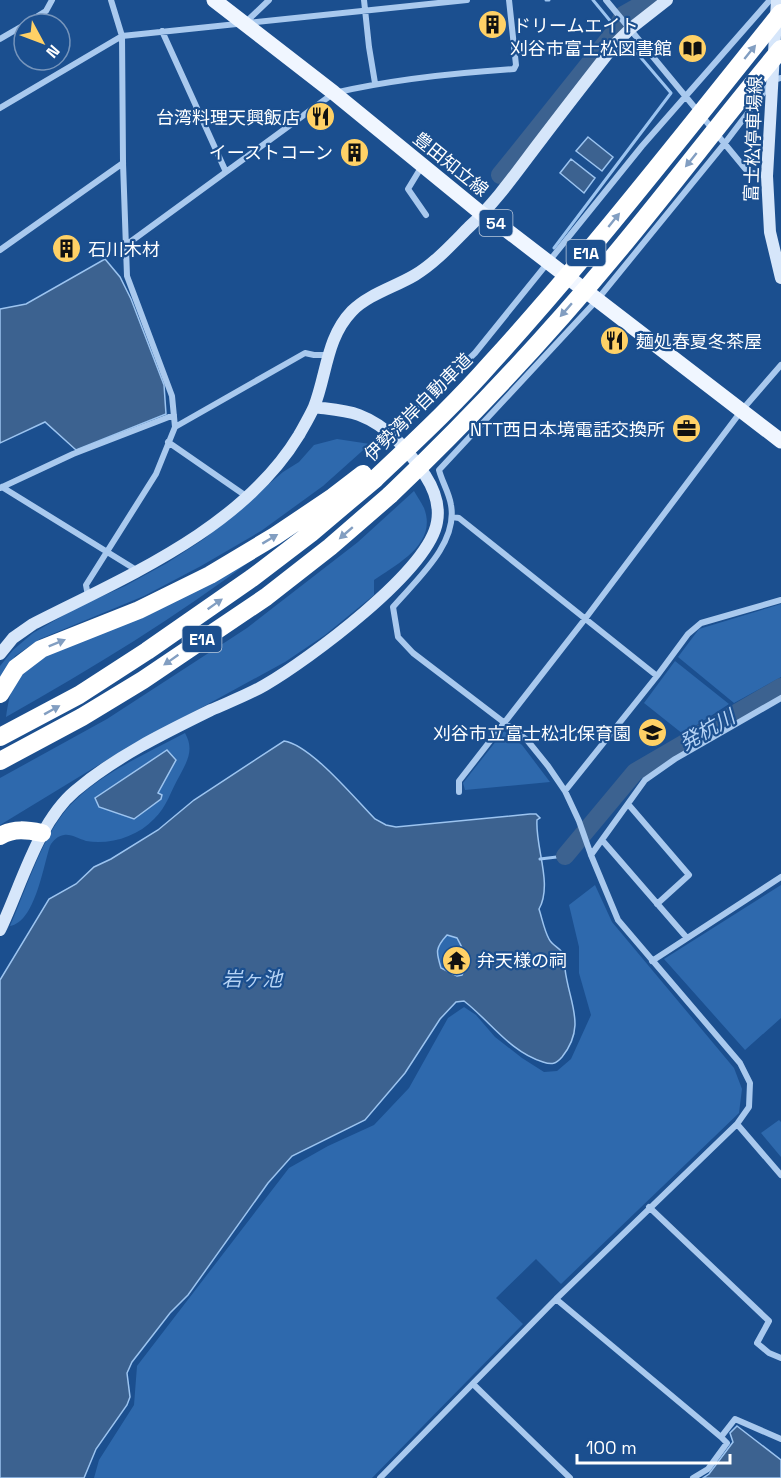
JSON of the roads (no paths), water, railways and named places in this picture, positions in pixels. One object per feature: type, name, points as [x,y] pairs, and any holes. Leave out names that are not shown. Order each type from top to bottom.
[{"type":"highway","name":"伊勢湾岸自動車道","points":[[0,737],[79,695],[147,651],[294,546],[373,473],[431,426],[562,283],[781,13]]},
{"type":"highway","name":"E1A","points":[[0,761],[123,692],[266,597],[330,547],[390,495],[450,438],[559,319],[631,235],[781,49]]},
{"type":"highway","points":[[0,694],[16,668],[40,649],[139,610],[210,575],[373,473]]},
{"type":"highway","points":[[0,836],[19,830],[42,833]]},
{"type":"main road","name":"豊田知立線","points":[[214,0],[334,93],[482,214],[500,225],[781,441]]},
{"type":"street","points":[[88,596],[86,585],[156,474],[175,427],[172,396],[127,276],[122,36],[111,0]]},
{"type":"street","points":[[245,23],[269,0]]},
{"type":"street","points":[[364,0],[375,83]]},
{"type":"street","points":[[0,108],[122,36],[467,0]]},
{"type":"street","points":[[126,245],[334,93],[375,83],[421,76],[514,69],[516,64],[509,0]]},
{"type":"street","points":[[606,0],[748,172],[767,176]]},
{"type":"street","points":[[0,654],[13,638],[33,624],[173,552],[246,496],[290,450],[314,407],[332,341],[353,311],[365,301],[417,274],[482,214],[497,199],[627,25],[667,0]]},
{"type":"street","points":[[391,434],[475,353],[642,146],[770,0]]},
{"type":"street","name":"富士松停車場線","points":[[777,0],[777,79],[767,176],[781,278]]},
{"type":"street","points":[[162,31],[226,172]]},
{"type":"street","points":[[382,1477],[556,1299],[737,1124],[749,1107],[750,1083],[740,1063],[618,920],[579,821],[565,791],[549,766],[527,740],[413,653],[398,637],[393,607],[443,547],[450,531],[452,517],[447,489],[439,470],[597,300],[777,79]]},
{"type":"street","points":[[0,250],[123,163]]},
{"type":"street","points":[[422,166],[408,189],[426,215]]},
{"type":"street","points":[[175,427],[305,352],[314,355],[328,355]]},
{"type":"street","points":[[459,792],[459,781],[585,619],[742,410],[781,365]]},
{"type":"street","points":[[0,930],[42,833],[61,804],[87,781],[147,744],[263,687],[356,622],[418,559],[432,536],[437,523],[437,501],[430,484],[411,454],[391,434],[359,415],[314,407]]},
{"type":"street","points":[[1,488],[73,454],[174,415]]},
{"type":"street","points":[[168,442],[246,496]]},
{"type":"street","points":[[1,488],[138,571]]},
{"type":"street","points":[[452,517],[459,518],[657,676]]},
{"type":"street","points":[[565,791],[688,634],[701,623],[781,600]]},
{"type":"street","points":[[591,855],[645,780],[675,759],[781,698]]},
{"type":"street","points":[[628,804],[689,876],[657,904]]},
{"type":"street","points":[[602,840],[687,938]]},
{"type":"street","points":[[652,961],[781,877]]},
{"type":"street","points":[[737,1124],[781,1175]]},
{"type":"street","points":[[649,1207],[769,1321],[757,1343],[769,1353],[781,1358]]},
{"type":"street","points":[[556,1299],[727,1443],[708,1469],[693,1478]]},
{"type":"street","points":[[473,1384],[570,1478]]},
{"type":"street","points":[[721,1437],[735,1419],[781,1439]]},
{"type":"water","points":[[588,137],[613,157],[602,171],[576,151]]},
{"type":"water","points":[[571,159],[595,178],[584,193],[560,173]]},
{"type":"water","points":[[105,259],[120,277],[131,299],[164,385],[166,414],[76,450],[45,422],[0,443],[0,309],[26,304]]},
{"type":"water","name":"岩ヶ池","points":[[284,741],[307,752],[375,819],[386,825],[396,827],[536,814],[540,818],[537,820],[537,831],[544,877],[543,899],[539,909],[549,939],[564,956],[574,1014],[574,1035],[560,1059],[554,1063],[546,1063],[510,1044],[464,1001],[456,1002],[440,1019],[405,1073],[365,1120],[292,1156],[268,1183],[188,1295],[170,1313],[132,1362],[127,1373],[130,1397],[127,1405],[96,1449],[84,1478],[0,1478],[0,980],[49,899],[76,884],[94,867],[158,830],[194,800]],"holes":[[[447,935],[457,938],[466,961],[462,975],[457,976],[441,968],[438,954],[440,943]]]},
{"type":"water","points":[[167,750],[176,760],[158,793],[162,795],[161,799],[134,819],[99,807],[95,798]]},
{"type":"water","points":[[737,1426],[781,1460],[781,1478],[703,1478],[709,1474],[733,1442],[730,1433]]},
{"type":"waterway","points":[[593,0],[621,34]]},
{"type":"waterway","points":[[500,175],[617,29],[623,15],[650,0]]},
{"type":"waterway","points":[[554,248],[671,93],[625,39]]},
{"type":"waterway","name":"発杭川","points":[[565,856],[635,772],[781,687]]},
{"type":"waterway","points":[[540,859],[565,856]]},
{"type":"place","name":"ドリームエイト","points":[[492,25]]},
{"type":"place","name":"刈谷市富士松図書館","points":[[693,48]]},
{"type":"place","name":"台湾料理天興飯店","points":[[321,117]]},
{"type":"place","name":"イーストコーン","points":[[354,152]]},
{"type":"place","name":"石川木材","points":[[67,249]]},
{"type":"place","name":"麺処春夏冬茶屋","points":[[615,341]]},
{"type":"place","name":"NTT西日本境電話交換所","points":[[686,429]]},
{"type":"place","name":"刈谷市立富士松北保育園","points":[[652,733]]},
{"type":"place","name":"弁天様の祠","points":[[456,960]]}]
